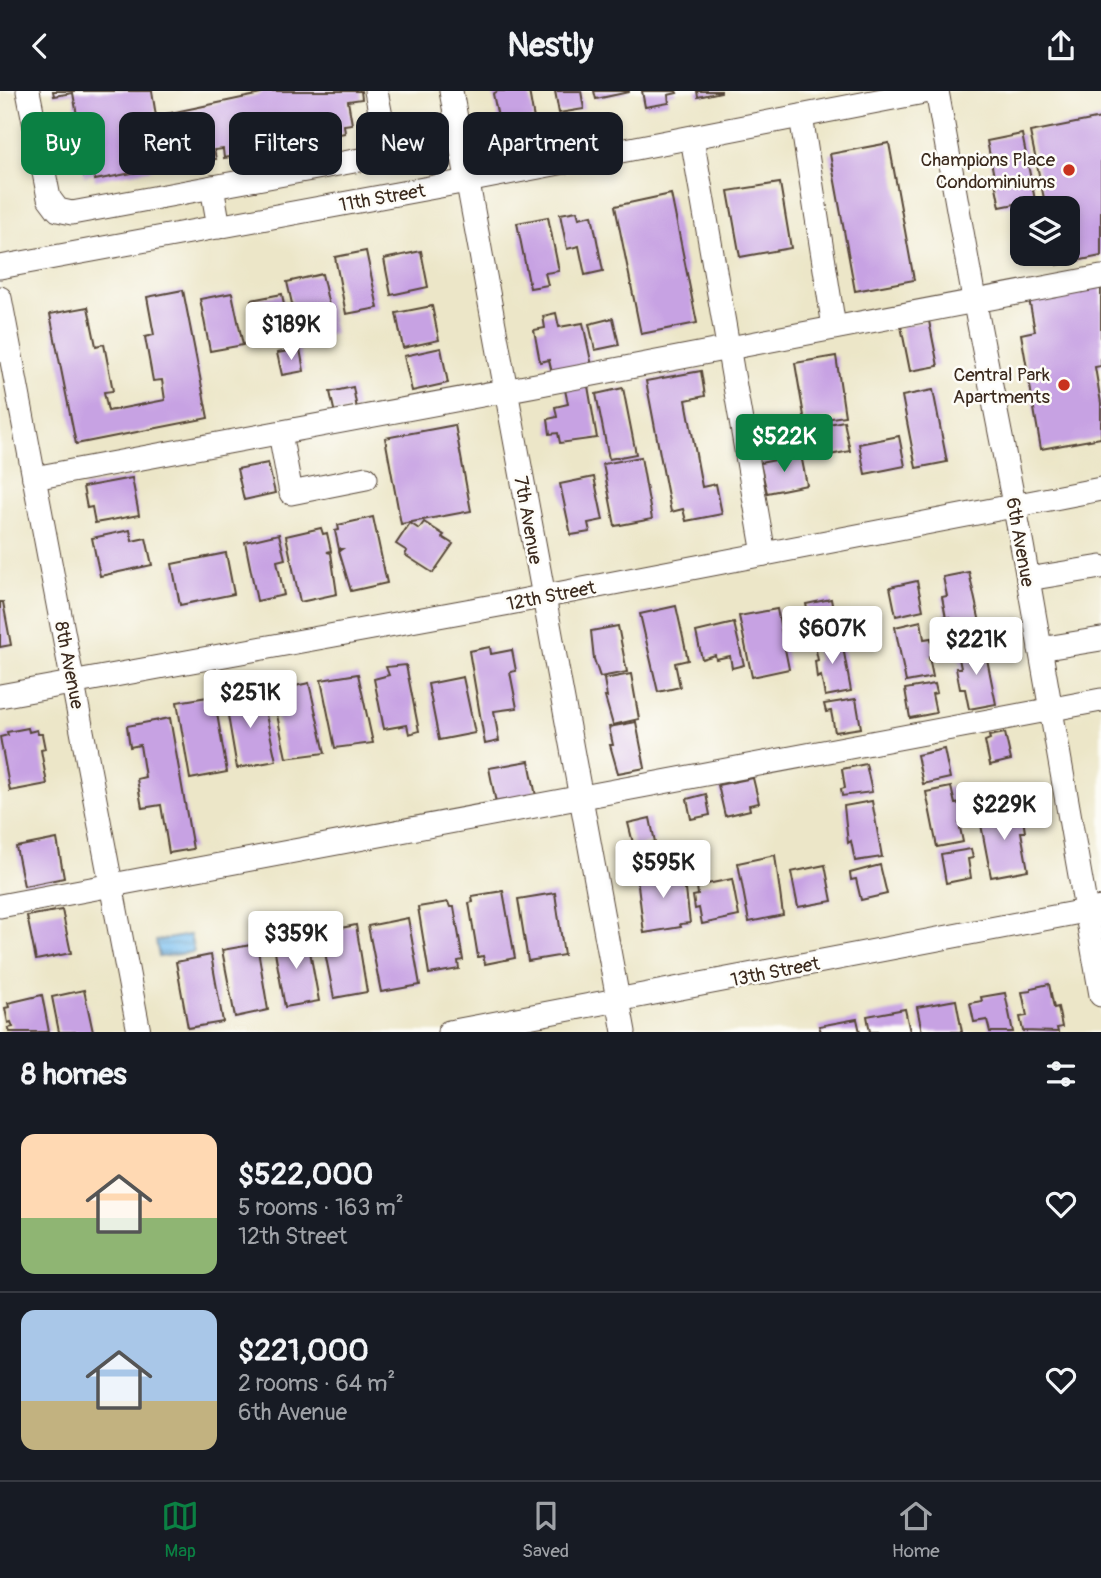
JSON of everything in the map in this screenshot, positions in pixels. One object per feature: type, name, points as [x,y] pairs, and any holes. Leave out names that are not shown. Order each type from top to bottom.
[{"type":"street","points":[[28,91],[49,198],[58,210],[72,213],[365,159],[379,152],[385,137],[376,91]]},
{"type":"street","name":"7th Avenue","points":[[451,91],[624,1032]]},
{"type":"street","name":"11th Street","points":[[0,267],[467,181],[929,91]]},
{"type":"street","name":"6th Avenue","points":[[937,91],[1051,710],[1093,909],[1101,995]]},
{"type":"street","points":[[801,116],[834,327]]},
{"type":"street","points":[[692,138],[764,554]]},
{"type":"street","points":[[212,187],[219,227]]},
{"type":"street","points":[[34,478],[1101,277]]},
{"type":"street","name":"8th Avenue","points":[[0,298],[139,1032]]},
{"type":"street","points":[[280,433],[291,493],[366,478]]},
{"type":"street","name":"12th Street","points":[[0,696],[543,597],[1101,489]]},
{"type":"street","points":[[1028,579],[1101,567]]},
{"type":"street","points":[[1040,649],[1101,639]]},
{"type":"street","points":[[0,906],[1101,700]]},
{"type":"street","name":"13th Street","points":[[449,1032],[1093,909]]},
{"type":"water","points":[[190,935],[194,952],[159,957],[156,941]]},
{"type":"building","points":[[53,91],[152,91],[155,112],[119,112],[119,175],[121,175],[95,180],[94,175],[105,175],[105,112],[76,112],[73,93],[54,96]]},
{"type":"building","points":[[261,91],[361,91],[362,99],[348,101],[352,124],[344,125],[345,133],[342,134],[342,112],[229,112],[229,157],[224,158],[223,149],[215,150],[215,112],[175,112],[261,94]]},
{"type":"building","points":[[498,91],[529,91],[533,112],[497,112],[493,94]]},
{"type":"building","points":[[555,91],[581,91],[584,109],[559,112]]},
{"type":"building","points":[[594,91],[629,91],[629,92],[596,99]]},
{"type":"building","points":[[642,91],[677,93],[668,95],[669,103],[645,107]]},
{"type":"building","points":[[697,91],[721,91],[721,92],[698,97]]},
{"type":"building","name":"Champions Place Condominiums","points":[[1101,118],[1101,256],[1080,260],[1080,196],[1043,196],[1030,132]]},
{"type":"building","points":[[1022,134],[1034,196],[1010,196],[1010,205],[1000,207],[987,141]]},
{"type":"building","points":[[889,143],[914,280],[855,291],[830,154]]},
{"type":"building","points":[[780,183],[791,248],[740,257],[728,191]]},
{"type":"building","points":[[671,194],[697,323],[641,334],[615,206]]},
{"type":"building","points":[[577,211],[579,218],[592,215],[603,271],[585,275],[579,246],[567,249],[560,214]]},
{"type":"building","points":[[548,217],[559,271],[545,273],[548,285],[530,288],[517,223]]},
{"type":"building","points":[[366,251],[378,308],[346,314],[335,257]]},
{"type":"building","points":[[421,251],[428,287],[391,295],[384,259]]},
{"type":"building","points":[[322,274],[335,333],[322,336],[324,342],[302,347],[287,282]]},
{"type":"building","name":"Central Park Apartments","points":[[1101,286],[1101,366],[1095,367],[1101,403],[1101,438],[1041,449],[1021,334],[1035,331],[1029,299]]},
{"type":"building","points":[[183,290],[208,418],[76,444],[50,314],[88,307],[96,346],[104,344],[113,391],[104,392],[108,411],[165,400],[162,380],[153,381],[145,337],[154,335],[147,297]]},
{"type":"building","points":[[232,293],[243,345],[210,351],[200,299]]},
{"type":"building","points":[[282,294],[288,327],[257,333],[251,300]]},
{"type":"building","points":[[432,306],[439,340],[403,348],[396,313]]},
{"type":"building","points":[[556,313],[559,327],[583,323],[592,366],[552,373],[549,360],[540,362],[534,330],[545,328],[543,316]]},
{"type":"building","points":[[613,318],[619,345],[595,350],[589,324]]},
{"type":"building","points":[[929,321],[938,366],[910,371],[901,326]]},
{"type":"building","points":[[441,348],[448,383],[412,391],[404,356]]},
{"type":"building","points":[[300,349],[304,371],[282,375],[277,353]]},
{"type":"building","points":[[836,356],[845,416],[805,422],[795,363]]},
{"type":"building","points":[[701,371],[705,396],[686,400],[702,487],[716,484],[722,514],[686,521],[683,509],[671,512],[646,381]]},
{"type":"building","points":[[588,386],[597,438],[560,443],[558,433],[550,434],[548,419],[557,417],[555,407],[568,404],[565,390]]},
{"type":"building","points":[[353,387],[357,409],[335,414],[330,392]]},
{"type":"building","points":[[623,388],[636,454],[609,459],[596,394]]},
{"type":"building","points":[[933,390],[947,462],[916,468],[902,396]]},
{"type":"building","points":[[844,421],[850,451],[810,459],[804,429]]},
{"type":"building","points":[[455,425],[471,511],[401,524],[385,438]]},
{"type":"building","points":[[899,436],[905,466],[865,474],[859,444]]},
{"type":"building","points":[[801,455],[807,485],[767,493],[760,463]]},
{"type":"building","points":[[641,457],[652,519],[615,526],[603,464]]},
{"type":"building","points":[[268,463],[275,493],[244,500],[237,469]]},
{"type":"building","points":[[594,477],[603,520],[588,523],[590,532],[571,535],[560,484]]},
{"type":"building","points":[[132,478],[139,515],[95,523],[92,507],[87,508],[83,487]]},
{"type":"building","points":[[373,517],[387,583],[351,591],[339,551],[342,549],[339,549],[335,531],[339,530],[338,525]]},
{"type":"building","points":[[424,522],[453,544],[433,573],[405,555],[407,551],[396,544],[410,523],[419,529]]},
{"type":"building","points":[[321,528],[323,534],[327,533],[331,551],[327,552],[331,553],[337,594],[300,602],[286,536]]},
{"type":"building","points":[[130,530],[132,541],[146,538],[152,565],[100,576],[92,538]]},
{"type":"building","points":[[279,534],[285,559],[277,561],[284,595],[257,601],[245,542]]},
{"type":"building","points":[[226,553],[234,594],[180,605],[172,564]]},
{"type":"building","points":[[969,572],[982,632],[954,638],[942,597],[947,596],[943,577]]},
{"type":"building","points":[[917,581],[923,610],[896,616],[890,587]]},
{"type":"building","points":[[831,599],[836,627],[807,631],[805,624],[810,623],[806,604]]},
{"type":"building","points":[[0,602],[3,602],[11,645],[0,647]]},
{"type":"building","points":[[676,606],[688,660],[675,663],[680,687],[658,692],[640,614]]},
{"type":"building","points":[[777,609],[789,669],[752,677],[739,616]]},
{"type":"building","points":[[921,621],[924,639],[931,638],[934,656],[929,657],[933,677],[906,682],[895,627]]},
{"type":"building","points":[[734,623],[744,665],[732,668],[730,656],[716,659],[715,655],[702,659],[696,632]]},
{"type":"building","points":[[618,626],[627,672],[600,677],[594,659],[591,631]]},
{"type":"building","points":[[841,636],[851,691],[825,696],[821,676],[817,678],[815,661],[818,660],[814,641]]},
{"type":"building","points":[[984,644],[996,704],[969,709],[965,689],[960,689],[956,668],[961,668],[957,649]]},
{"type":"building","points":[[490,647],[491,654],[512,650],[516,671],[510,672],[517,708],[494,711],[499,741],[485,744],[469,651]]},
{"type":"building","points":[[406,665],[419,731],[409,734],[407,725],[384,729],[374,679],[389,675],[386,667]]},
{"type":"building","points":[[358,674],[373,743],[335,748],[321,680]]},
{"type":"building","points":[[631,674],[639,719],[613,725],[605,697],[604,679]]},
{"type":"building","points":[[463,677],[475,733],[439,740],[428,684]]},
{"type":"building","points":[[309,683],[325,753],[286,758],[272,691]]},
{"type":"building","points":[[935,684],[937,693],[932,694],[936,713],[910,718],[905,689]]},
{"type":"building","points":[[261,692],[276,761],[237,768],[225,698]]},
{"type":"building","points":[[214,696],[227,772],[190,779],[177,702]]},
{"type":"building","points":[[856,699],[861,728],[835,732],[831,711],[826,712],[824,704]]},
{"type":"building","points":[[170,718],[193,849],[169,853],[161,805],[142,808],[137,779],[145,777],[140,745],[130,747],[127,726]]},
{"type":"building","points":[[636,722],[645,768],[618,773],[610,745],[613,745],[609,727]]},
{"type":"building","points":[[28,728],[29,732],[37,730],[38,734],[42,734],[45,749],[41,750],[47,784],[10,791],[0,737],[8,735],[7,732]]},
{"type":"building","points":[[1005,733],[1011,760],[990,765],[985,741],[990,739],[989,736]]},
{"type":"building","points":[[944,749],[950,778],[923,784],[917,755]]},
{"type":"building","points":[[529,761],[536,796],[496,803],[489,768]]},
{"type":"building","points":[[866,764],[872,792],[842,796],[841,789],[845,788],[842,769]]},
{"type":"building","points":[[753,778],[759,803],[749,805],[750,810],[725,816],[718,785]]},
{"type":"building","points":[[951,787],[955,804],[961,803],[965,822],[959,823],[963,842],[937,847],[926,792]]},
{"type":"building","points":[[706,794],[710,815],[691,819],[687,799]]},
{"type":"building","points":[[872,801],[882,857],[855,861],[851,841],[848,843],[844,806]]},
{"type":"building","points":[[1012,808],[1014,820],[1023,819],[1025,832],[1021,832],[1028,870],[991,877],[979,814]]},
{"type":"building","points":[[650,818],[655,842],[634,847],[628,823]]},
{"type":"building","points":[[57,839],[64,878],[24,886],[16,847]]},
{"type":"building","points":[[971,849],[973,858],[968,859],[971,878],[946,883],[941,854]]},
{"type":"building","points":[[775,855],[783,915],[749,922],[738,863]]},
{"type":"building","points":[[679,863],[690,923],[644,933],[637,877],[664,873],[663,866]]},
{"type":"building","points":[[825,865],[832,901],[798,907],[791,872]]},
{"type":"building","points":[[880,865],[887,894],[861,900],[856,879],[851,880],[850,873]]},
{"type":"building","points":[[732,879],[739,916],[702,924],[693,896],[698,895],[697,886]]},
{"type":"building","points":[[503,891],[515,958],[485,964],[483,956],[478,957],[469,903],[473,902],[472,896]]},
{"type":"building","points":[[555,893],[564,955],[528,961],[518,899]]},
{"type":"building","points":[[448,902],[450,907],[454,907],[463,960],[458,961],[459,969],[429,974],[418,907]]},
{"type":"building","points":[[62,910],[71,953],[36,960],[27,916]]},
{"type":"building","points":[[408,918],[420,985],[381,992],[368,926]]},
{"type":"building","points":[[356,925],[367,992],[334,998],[321,932]]},
{"type":"building","points":[[307,935],[319,1001],[285,1007],[273,941]]},
{"type":"building","points":[[257,944],[268,1010],[235,1017],[222,950]]},
{"type":"building","points":[[211,955],[223,1022],[188,1028],[176,962]]},
{"type":"building","points":[[1049,984],[1054,1008],[1058,1007],[1062,1027],[1057,1028],[1058,1032],[1023,1031],[1020,1017],[1027,1016],[1022,992]]},
{"type":"building","points":[[84,990],[93,1032],[59,1032],[52,997]]},
{"type":"building","points":[[1005,993],[1013,1032],[990,1032],[987,1020],[974,1022],[970,1003],[982,1001],[981,997]]},
{"type":"building","points":[[42,995],[49,1032],[10,1032],[8,1028],[13,1027],[11,1022],[8,1023],[5,1008],[9,1007],[8,1003]]},
{"type":"building","points":[[956,1000],[962,1032],[922,1032],[917,1007]]},
{"type":"building","points":[[905,1009],[910,1032],[870,1032],[867,1016]]},
{"type":"building","points":[[857,1019],[860,1032],[821,1032],[819,1026]]},
{"type":"place","name":"Champions Place Condominiums","points":[[1069,170]]},
{"type":"place","name":"Central Park Apartments","points":[[1064,385]]}]
